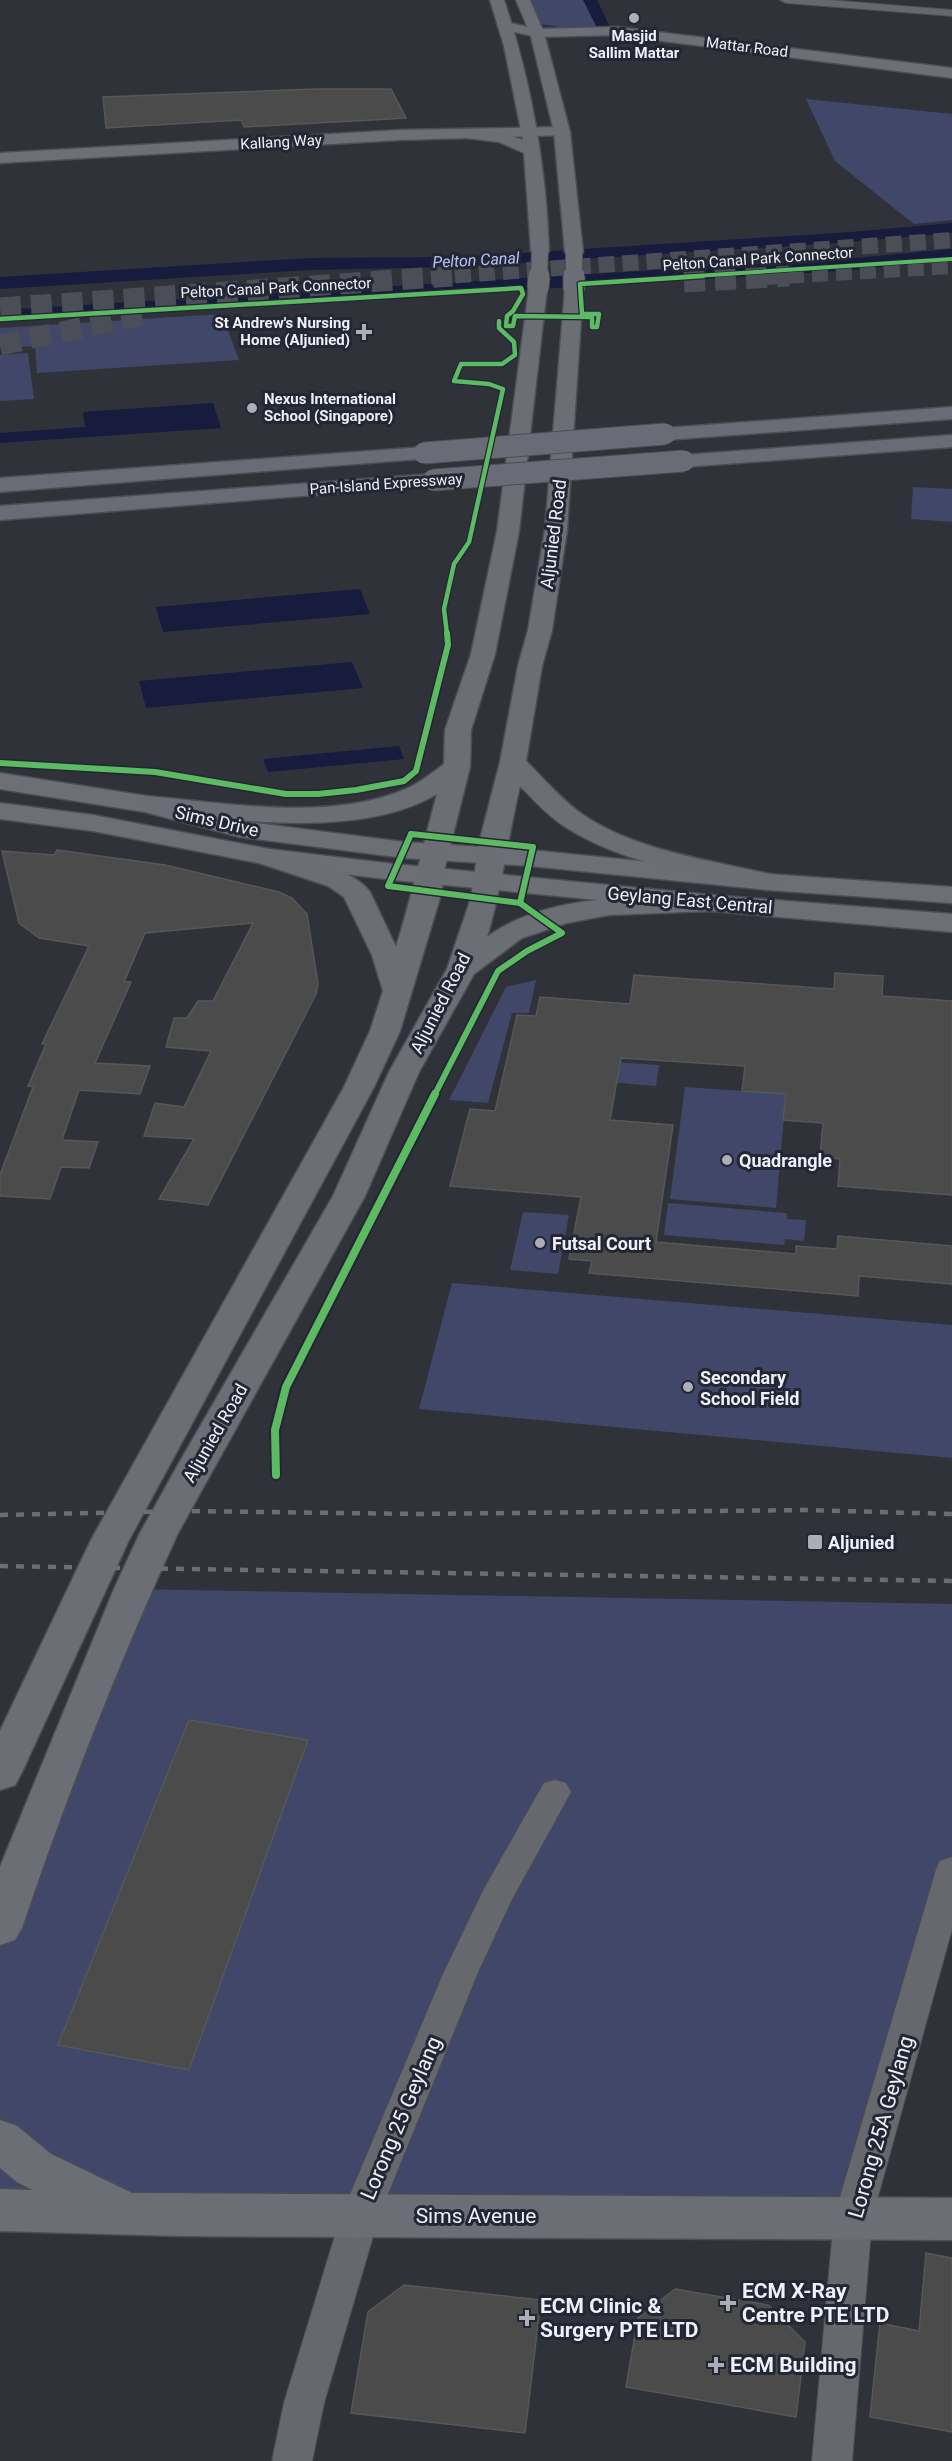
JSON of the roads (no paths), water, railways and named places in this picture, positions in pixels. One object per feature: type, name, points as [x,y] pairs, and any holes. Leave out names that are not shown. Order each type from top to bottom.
[{"type":"highway","name":"Pan-Island Expressway","points":[[0,485],[952,412]]},
{"type":"highway","name":"Pan-Island Expressway","points":[[0,513],[952,441]]},
{"type":"main road","name":"Aljunied Road","points":[[0,1774],[110,1540],[359,1087],[385,1031],[428,891],[432,864],[457,767],[458,730],[483,654],[508,531],[538,288],[540,251],[538,207],[531,141],[513,46],[496,0]]},
{"type":"main road","name":"Aljunied Road","points":[[0,1929],[33,1833],[133,1588],[197,1463],[349,1196],[405,1072],[462,969],[485,898],[489,869],[513,762],[523,697],[540,630],[556,530],[574,289],[574,252],[562,132],[537,33],[523,0]]},
{"type":"main road","points":[[467,134],[531,141]]},
{"type":"main road","points":[[513,762],[546,797],[575,821],[610,838],[658,854],[768,882]]},
{"type":"main road","points":[[147,804],[297,816],[350,811],[377,807],[414,795],[457,767]]},
{"type":"main road","points":[[269,857],[338,880],[356,892],[386,955],[397,991]]},
{"type":"main road","points":[[462,969],[512,932],[562,915],[609,907],[711,903]]},
{"type":"main road","points":[[0,2140],[34,2168],[131,2214]]},
{"type":"main road","name":"Sims Avenue","points":[[0,2210],[131,2214],[952,2219]]},
{"type":"street","points":[[786,0],[952,13]]},
{"type":"street","name":"Mattar Road","points":[[506,26],[537,33],[616,31],[952,73]]},
{"type":"street","points":[[531,141],[562,132]]},
{"type":"street","name":"Kallang Way","points":[[0,158],[400,135],[467,134]]},
{"type":"street","name":"Sims Drive","points":[[0,781],[147,804],[240,829],[432,864]]},
{"type":"street","name":"Sims Drive","points":[[0,811],[93,823],[269,857],[432,864]]},
{"type":"street","name":"Geylang East Central","points":[[489,869],[530,858],[768,882],[952,895]]},
{"type":"street","name":"Geylang East Central","points":[[432,864],[489,869],[711,903],[952,923]]},
{"type":"street","name":"Lorong 25 Geylang","points":[[292,2461],[304,2403],[327,2320],[360,2216],[461,1972],[496,1898],[555,1792]]},
{"type":"street","name":"Lorong 25A Geylang","points":[[832,2461],[853,2218],[952,1870]]},
{"type":"waterway","points":[[590,0],[603,27]]},
{"type":"waterway","name":"Pelton Canal","points":[[0,283],[309,264],[456,262],[851,237],[952,228]]},
{"type":"waterway","name":"Pelton Canal","points":[[0,316],[855,264],[952,254]]},
{"type":"tunnel","points":[[431,277],[952,240]]},
{"type":"tunnel","points":[[764,277],[952,266]]},
{"type":"tunnel","points":[[0,308],[452,276]]},
{"type":"tunnel","points":[[684,282],[789,276]]},
{"type":"tunnel","points":[[0,345],[142,315]]},
{"type":"railway","points":[[0,1515],[185,1511],[418,1514],[806,1510],[952,1514]]},
{"type":"railway","points":[[0,1566],[952,1581]]},
{"type":"place","name":"Masjid Sallim Mattar","points":[[634,18]]},
{"type":"place","name":"St Andrew's Nursing Home (Aljunied)","points":[[364,332]]},
{"type":"place","name":"Nexus International School (Singapore)","points":[[252,408]]},
{"type":"place","name":"Quadrangle","points":[[727,1160]]},
{"type":"place","name":"Futsal Court","points":[[540,1243]]},
{"type":"place","name":"Secondary School Field","points":[[688,1387]]},
{"type":"place","name":"Aljunied","points":[[815,1542]]},
{"type":"place","name":"ECM X-Ray Centre PTE LTD","points":[[728,2303]]},
{"type":"place","name":"ECM Clinic & Surgery PTE LTD","points":[[527,2318]]},
{"type":"place","name":"ECM Building","points":[[716,2365]]}]
